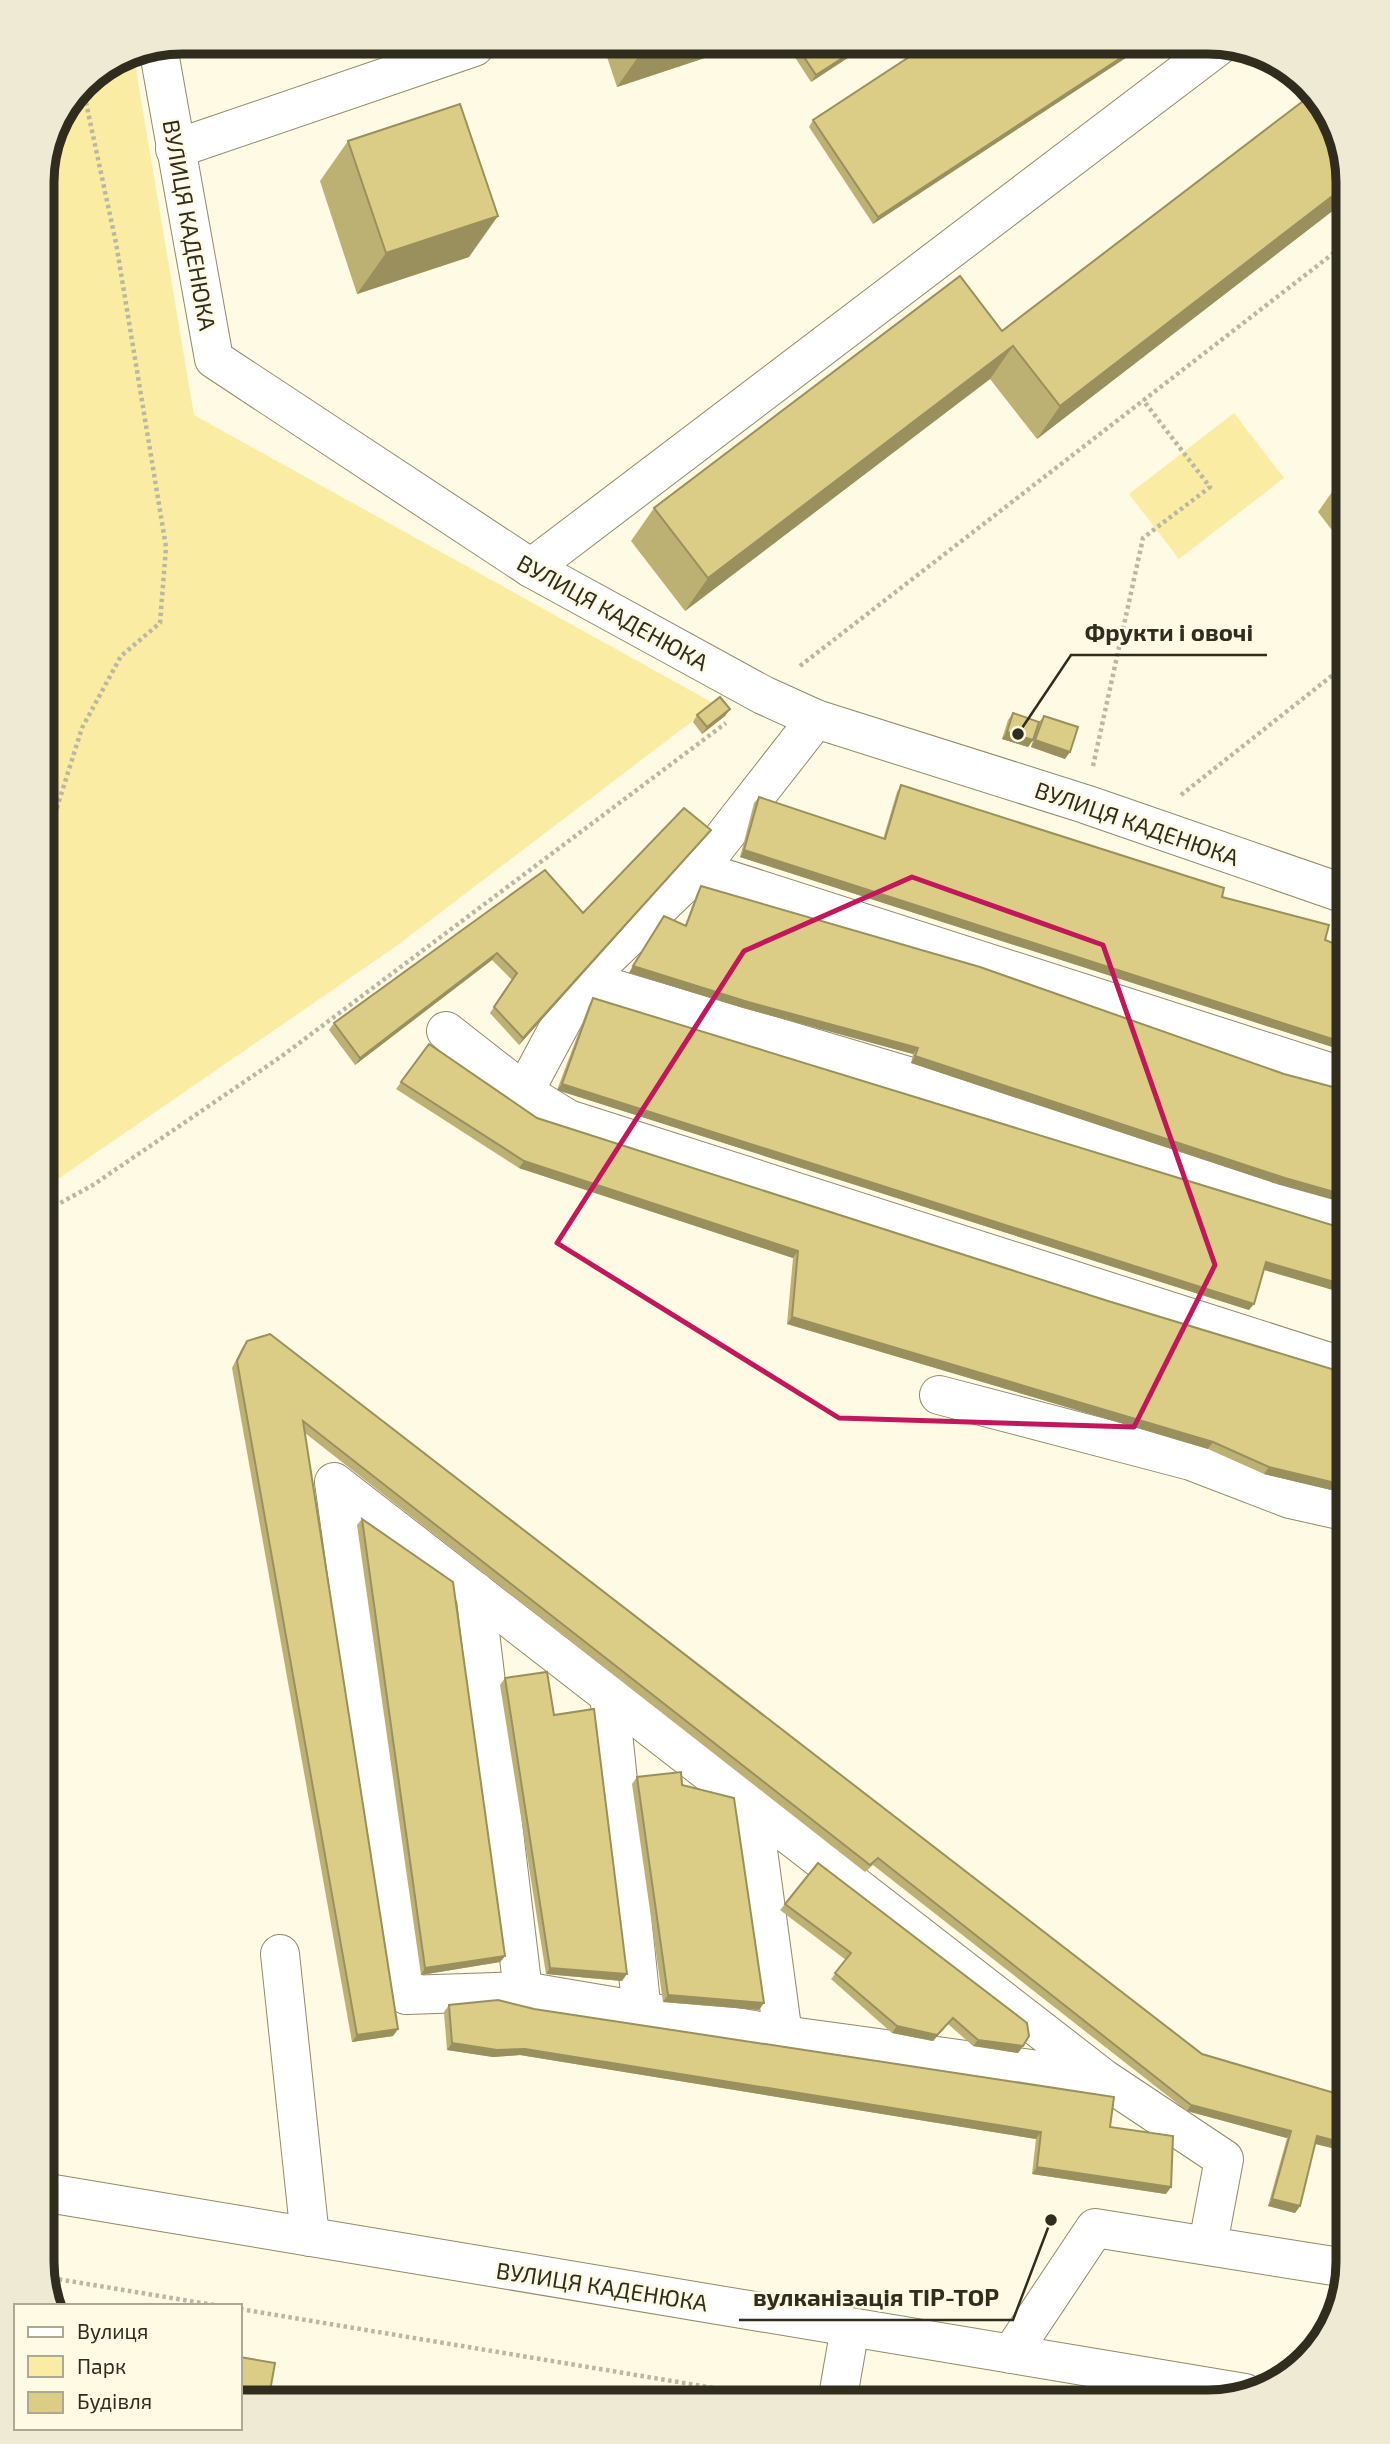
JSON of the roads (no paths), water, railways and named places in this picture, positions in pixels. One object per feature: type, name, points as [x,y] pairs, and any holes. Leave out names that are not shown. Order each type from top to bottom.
[{"type":"street","points":[[175,149],[451,55]]},
{"type":"street","points":[[531,568],[1207,55]]},
{"type":"street","name":"ВУЛИЦЯ КАДЕНЮКА","points":[[160,57],[214,359],[531,568],[762,695],[816,719],[1085,804],[1336,891]]},
{"type":"street","points":[[524,1093],[584,980],[698,870],[816,719]]},
{"type":"street","points":[[698,870],[1336,1074]]},
{"type":"street","points":[[584,980],[945,1087],[1336,1220]]},
{"type":"street","points":[[446,1031],[524,1093],[568,1119],[1336,1364]]},
{"type":"street","points":[[939,1395],[1191,1461],[1290,1499],[1336,1509]]},
{"type":"street","points":[[1104,2079],[783,2035],[523,1991],[407,1995],[334,1482],[1104,2079],[1224,2159],[1208,2244]]},
{"type":"street","points":[[475,1591],[523,1991]]},
{"type":"street","points":[[608,1694],[642,2013]]},
{"type":"street","points":[[752,1806],[783,2035]]},
{"type":"street","points":[[280,1954],[310,2237]]},
{"type":"street","name":"ВУЛИЦЯ КАДЕНЮКА","points":[[54,2194],[1219,2389]]},
{"type":"street","points":[[1011,2354],[1094,2228],[1336,2266]]},
{"type":"street","points":[[839,2390],[850,2328]]},
{"type":"place","name":"Фрукти і овочі","points":[[1018,734]]},
{"type":"place","name":"вулканізація TIP-TOP","points":[[1051,2220]]}]
